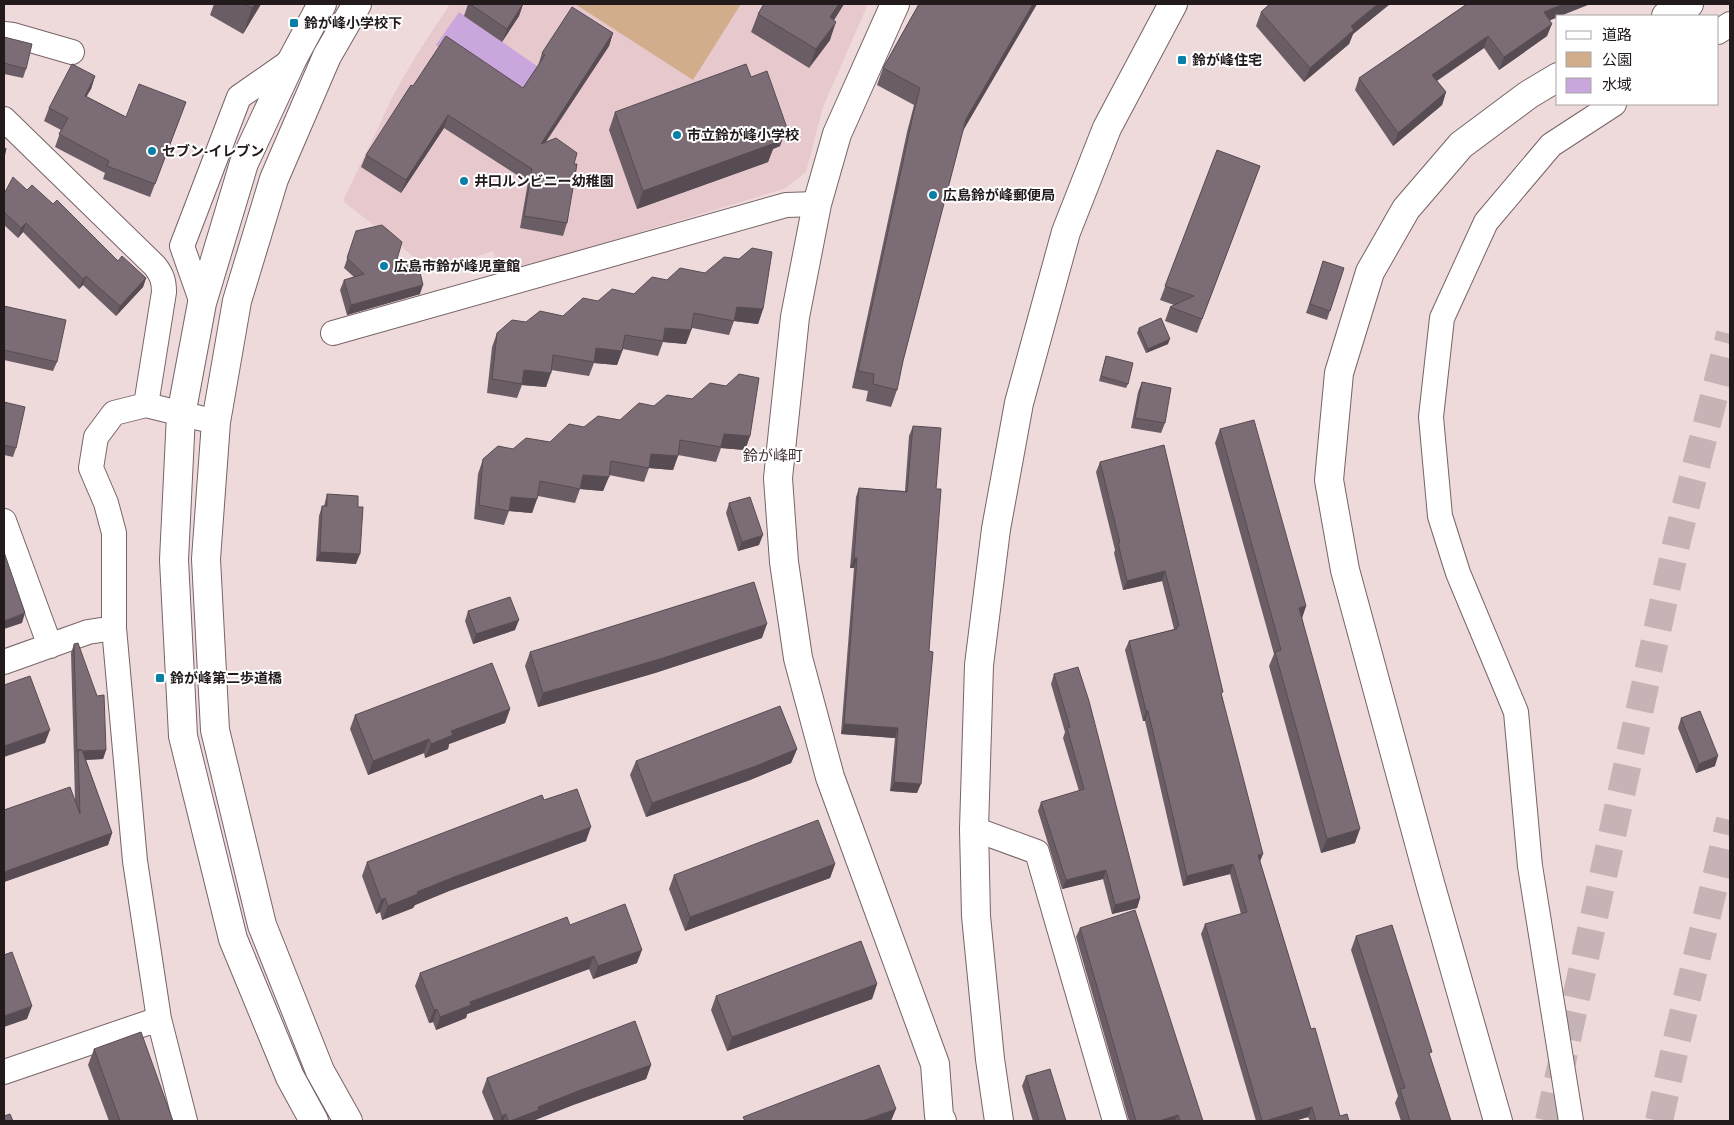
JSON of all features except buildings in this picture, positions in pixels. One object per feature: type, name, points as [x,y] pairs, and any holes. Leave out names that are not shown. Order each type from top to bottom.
[{"type":"street","points":[[314,1121],[290,1077],[233,939],[183,736],[174,560],[181,415],[202,303],[244,163],[292,60],[322,4]]},
{"type":"street","points":[[348,1121],[320,1071],[262,925],[215,730],[206,559],[216,422],[237,301],[274,178],[327,56],[357,4]]},
{"type":"street","points":[[895,4],[837,134],[817,204],[795,317],[778,478],[784,562],[798,658],[830,777],[935,1064],[939,1116],[942,1121]]},
{"type":"street","points":[[998,1121],[976,916],[974,829],[979,665],[996,530],[1019,403],[1066,232],[1108,128],[1173,4]]},
{"type":"street","points":[[1668,15],[1689,4]]},
{"type":"street","points":[[1719,31],[1730,24]]},
{"type":"street","points":[[4,34],[72,52]]},
{"type":"street","points":[[202,303],[182,246],[239,97],[292,60]]},
{"type":"street","points":[[1498,1121],[1430,883],[1345,570],[1329,480],[1339,373],[1370,272],[1406,209],[1461,145],[1528,95],[1556,78]]},
{"type":"street","points":[[1571,1121],[1530,866],[1516,712],[1458,573],[1440,516],[1430,417],[1442,318],[1486,222],[1552,145],[1612,105]]},
{"type":"street","points":[[4,119],[161,274],[164,292],[146,405]]},
{"type":"street","points":[[333,333],[786,204],[817,204]]},
{"type":"street","points":[[185,1121],[159,1019],[135,861],[114,628],[114,533],[106,503],[92,468],[96,437],[114,413],[146,405],[216,422]]},
{"type":"street","points":[[4,521],[50,646]]},
{"type":"street","points":[[4,662],[88,632],[114,628]]},
{"type":"street","points":[[974,829],[1037,852],[1115,1121]]},
{"type":"street","points":[[4,1072],[159,1019]]},
{"type":"shaded area","name":"市立鈴が峰小学校","points":[[450,4],[868,4],[823,107],[806,172],[784,189],[501,274],[493,251],[433,272],[343,201],[394,94],[417,54]]},
{"type":"green space","points":[[575,4],[741,4],[693,80]]},
{"type":"water","points":[[459,12],[540,68],[518,101],[436,45]]},
{"type":"tunnel","points":[[1549,1121],[1678,536],[1730,334]]},
{"type":"tunnel","points":[[1659,1121],[1730,820]]},
{"type":"place","name":"鈴が峰小学校下","points":[[294,23]]},
{"type":"place","name":"鈴が峰住宅","points":[[1182,60]]},
{"type":"place","name":"市立鈴が峰小学校","points":[[677,135]]},
{"type":"place","name":"セブン-イレブン","points":[[152,151]]},
{"type":"place","name":"井口ルンビニー幼稚園","points":[[464,181]]},
{"type":"place","name":"広島鈴が峰郵便局","points":[[933,195]]},
{"type":"place","name":"広島市鈴が峰児童館","points":[[384,266]]},
{"type":"place","name":"鈴が峰第二歩道橋","points":[[160,678]]},
{"type":"district","name":"鈴が峰町","points":[[773,456]]}]
